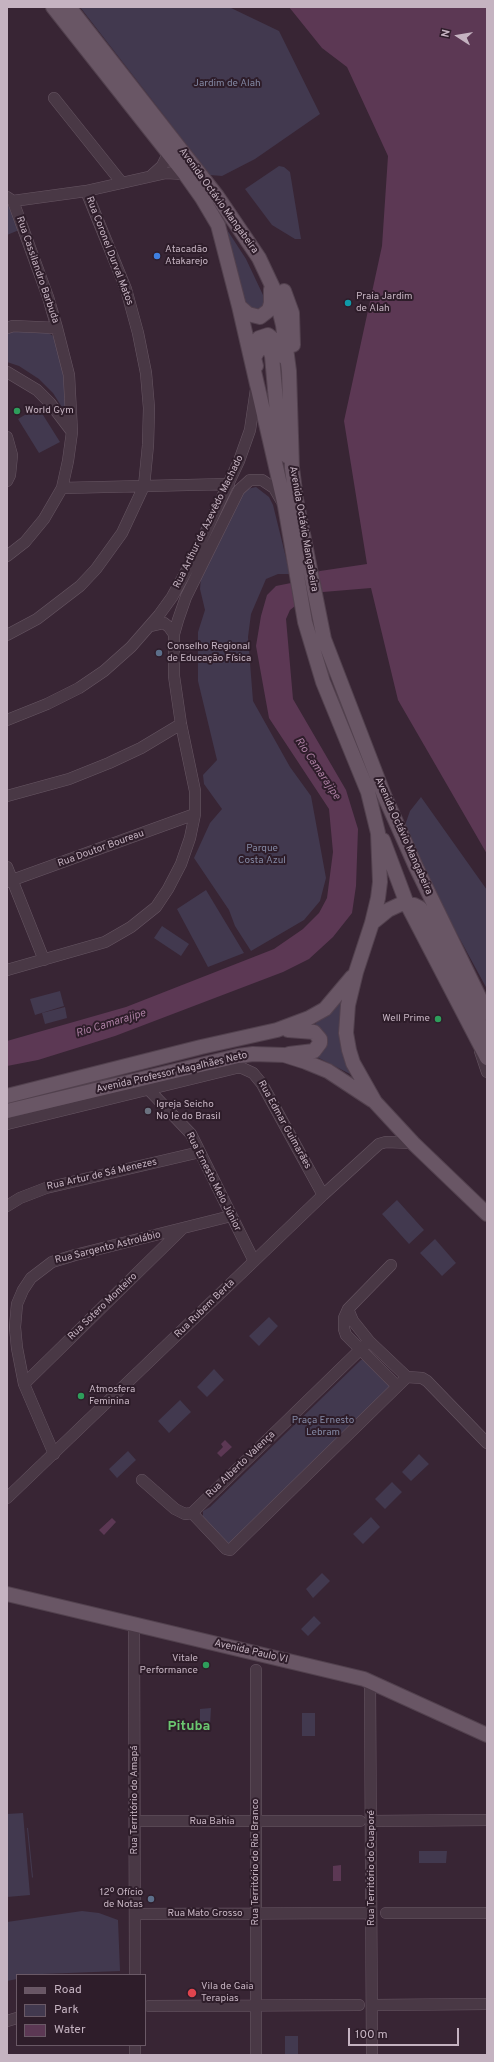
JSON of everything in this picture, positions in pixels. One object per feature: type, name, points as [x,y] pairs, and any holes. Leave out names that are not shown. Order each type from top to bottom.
[{"type":"main road","name":"Avenida Octávio Mangabeira","points":[[53,7],[185,174],[202,198],[218,225],[239,306],[285,506],[331,658],[384,795],[418,872],[487,1014]]},
{"type":"main road","name":"Avenida Octávio Mangabeira","points":[[69,7],[217,196],[259,258],[280,306],[289,375],[292,468],[305,622],[323,682],[368,792],[376,822],[407,904]]},
{"type":"main road","points":[[259,258],[277,279],[292,313],[294,341],[289,375]]},
{"type":"main road","points":[[239,306],[251,316],[260,317],[265,314],[268,310],[272,296],[268,277]]},
{"type":"main road","points":[[249,348],[264,335],[271,336],[281,350],[289,375]]},
{"type":"main road","points":[[274,458],[272,438],[254,358],[255,353],[261,348],[270,350],[272,356],[279,435],[292,468]]},
{"type":"main road","name":"Avenida Octávio Mangabeira","points":[[375,1102],[353,1063],[347,1043],[346,1019],[356,972],[372,922],[380,882],[376,822]]},
{"type":"main road","points":[[372,922],[388,910],[407,904],[420,908],[424,913],[482,1040],[487,1058]]},
{"type":"main road","name":"Avenida Professor Magalhães Neto","points":[[7,1096],[201,1047],[277,1030],[309,1018],[325,1009],[356,972]]},
{"type":"main road","points":[[277,1030],[309,1030],[318,1034],[320,1038],[320,1043],[314,1050],[284,1055]]},
{"type":"main road","name":"Avenida Professor Magalhães Neto","points":[[7,1111],[238,1056],[284,1055],[324,1069],[375,1102]]},
{"type":"main road","points":[[106,1099],[128,1082]]},
{"type":"main road","points":[[375,1102],[412,1143],[487,1214]]},
{"type":"main road","name":"Avenida Paulo VI","points":[[7,1594],[370,1681],[487,1735]]},
{"type":"street","points":[[54,98],[122,183]]},
{"type":"street","points":[[152,176],[162,166],[168,154]]},
{"type":"street","points":[[10,199],[86,191],[166,173],[185,174]]},
{"type":"street","name":"Rua Coronel Durval Matos","points":[[7,635],[37,619],[80,586],[96,569],[122,532],[144,486],[148,445],[149,408],[146,374],[126,289],[86,191]]},
{"type":"street","name":"Rua Cassilandro Barbuda","points":[[7,556],[25,542],[44,519],[62,488],[72,432],[69,375],[57,328],[48,297],[10,199]]},
{"type":"street","points":[[7,328],[13,326],[57,328]]},
{"type":"street","points":[[7,372],[38,390],[72,432]]},
{"type":"street","name":"Rua Arthur de Azevêdo Machado","points":[[7,720],[47,704],[79,688],[104,671],[131,647],[151,626],[172,597],[229,484],[250,430],[256,382]]},
{"type":"street","points":[[7,437],[12,455],[10,474],[7,481]]},
{"type":"street","points":[[7,970],[105,942],[131,927],[156,906],[168,889],[181,864],[190,838],[195,814],[195,791],[181,724],[174,676],[174,634],[186,597],[239,490],[250,480],[262,480],[274,488],[285,506]]},
{"type":"street","points":[[62,488],[229,484]]},
{"type":"street","points":[[151,626],[164,623],[174,634]]},
{"type":"street","points":[[7,796],[70,779],[110,763],[140,748],[181,724]]},
{"type":"street","name":"Rua Doutor Boureau","points":[[10,882],[195,814]]},
{"type":"street","points":[[7,867],[10,882],[44,960]]},
{"type":"street","points":[[482,1040],[487,1072]]},
{"type":"street","name":"Avenida Professor Magalhães Neto","points":[[7,1124],[236,1068]]},
{"type":"street","name":"Rua Edmar Guimarães","points":[[236,1068],[242,1068],[253,1073],[262,1084],[323,1195]]},
{"type":"street","name":"Rua Ernesto Melo Júnior","points":[[149,1090],[185,1127],[200,1152],[254,1261]]},
{"type":"street","name":"Rua Rubem Berta","points":[[7,1498],[323,1195],[379,1144],[386,1142],[412,1143]]},
{"type":"street","name":"Rua Artur de Sá Menezes","points":[[7,1206],[20,1198],[46,1188],[200,1152]]},
{"type":"street","name":"Rua Sargento Astrolábio","points":[[54,1454],[24,1384],[11,1328],[17,1304],[23,1290],[31,1278],[42,1268],[52,1262],[231,1216]]},
{"type":"street","name":"Rua Sotero Monteiro","points":[[24,1384],[181,1230]]},
{"type":"street","points":[[391,1265],[348,1309],[344,1318],[344,1329],[346,1335],[397,1386]]},
{"type":"street","points":[[348,1309],[353,1321],[369,1341],[408,1377],[422,1378],[427,1381],[487,1443]]},
{"type":"street","name":"Rua Alberto Valença","points":[[192,1513],[369,1341]]},
{"type":"street","points":[[142,1480],[176,1509],[185,1514],[192,1513],[226,1549],[230,1550],[397,1386],[408,1377]]},
{"type":"street","name":"Rua Território do Amapá","points":[[134,1625],[136,1821],[135,1974]]},
{"type":"street","name":"Rua Território do Rio Branco","points":[[256,1670],[256,2055]]},
{"type":"street","name":"Rua Território do Guaporé","points":[[370,1681],[373,2005],[372,2055]]},
{"type":"street","name":"Rua Bahia","points":[[136,1821],[255,1822],[360,1820]]},
{"type":"street","points":[[372,1821],[487,1820]]},
{"type":"street","name":"Rua Mato Grosso","points":[[135,1914],[371,1913]]},
{"type":"street","points":[[386,1914],[487,1914]]},
{"type":"street","points":[[373,2005],[487,2004]]},
{"type":"street","points":[[149,2006],[358,2005]]},
{"type":"green space","name":"Jardim de Alah","points":[[80,7],[229,7],[279,31],[320,114],[255,159],[222,176],[210,175]]},
{"type":"green space","points":[[279,166],[284,167],[290,172],[301,239],[295,239],[272,225],[245,189]]},
{"type":"green space","points":[[7,203],[19,230],[7,235]]},
{"type":"green space","points":[[222,222],[246,259],[263,295],[263,307],[258,312],[245,306]]},
{"type":"green space","points":[[14,330],[45,331],[55,337],[63,364],[68,410],[65,412],[53,393],[39,379],[19,366],[7,362],[7,332]]},
{"type":"green space","points":[[38,407],[60,442],[39,453],[18,419]]},
{"type":"green space","name":"Parque Costa Azul","points":[[256,487],[269,497],[273,505],[290,574],[278,574],[266,579],[251,614],[248,637],[253,701],[290,767],[311,796],[326,878],[320,901],[304,920],[251,951],[235,926],[229,910],[194,858],[210,823],[222,809],[204,784],[203,775],[217,760],[198,681],[198,632],[205,610],[200,589],[201,577],[239,498],[247,489]]},
{"type":"green space","points":[[421,797],[487,890],[487,989],[411,849],[405,825],[410,811]]},
{"type":"green space","points":[[206,890],[244,953],[208,967],[177,909]]},
{"type":"green space","points":[[162,926],[189,944],[181,956],[154,938]]},
{"type":"green space","points":[[60,991],[64,1006],[35,1015],[30,999]]},
{"type":"green space","points":[[343,998],[340,1038],[350,1074],[317,1057],[325,1039],[322,1030],[315,1024]]},
{"type":"green space","points":[[65,1007],[67,1018],[45,1024],[42,1013]]},
{"type":"green space","points":[[397,1200],[424,1230],[409,1244],[382,1214]]},
{"type":"green space","points":[[435,1239],[456,1263],[442,1276],[420,1253]]},
{"type":"green space","points":[[269,1317],[278,1326],[259,1346],[249,1336]]},
{"type":"green space","name":"Praça Ernesto Lebram","points":[[361,1360],[363,1360],[391,1387],[231,1546],[203,1518],[203,1511],[210,1507]]},
{"type":"green space","points":[[214,1369],[224,1380],[207,1397],[197,1387]]},
{"type":"green space","points":[[180,1400],[191,1412],[169,1433],[158,1421]]},
{"type":"green space","points":[[128,1451],[136,1460],[117,1478],[109,1469]]},
{"type":"green space","points":[[419,1454],[429,1464],[411,1481],[402,1472]]},
{"type":"green space","points":[[392,1482],[402,1492],[385,1509],[375,1499]]},
{"type":"green space","points":[[371,1517],[380,1527],[363,1544],[353,1534]]},
{"type":"green space","points":[[322,1573],[330,1581],[313,1598],[306,1589]]},
{"type":"green space","points":[[314,1616],[321,1623],[308,1636],[301,1629]]},
{"type":"green space","points":[[211,1708],[210,1725],[200,1726],[200,1709]]},
{"type":"green space","points":[[302,1713],[315,1713],[315,1736],[302,1736]]},
{"type":"green space","points":[[23,1813],[30,1895],[7,1897],[7,1814]]},
{"type":"green space","points":[[27,1828],[33,1877],[32,1878]]},
{"type":"green space","points":[[419,1851],[447,1851],[446,1863],[419,1863]]},
{"type":"green space","points":[[82,1911],[99,1913],[118,1920],[120,1971],[16,1974],[16,1979],[7,1981],[7,1922]]},
{"type":"green space","points":[[285,2036],[298,2036],[298,2055],[285,2055]]},
{"type":"water","name":"Rio Camarajipe","points":[[289,7],[487,7],[487,854],[398,700],[371,588],[323,592],[304,599],[290,610],[286,619],[293,699],[346,790],[358,829],[356,886],[352,913],[333,937],[309,959],[283,972],[115,1036],[38,1060],[7,1066],[7,1041],[126,1007],[274,949],[303,929],[319,913],[327,898],[333,852],[329,809],[269,718],[256,646],[261,616],[267,595],[276,586],[291,583],[320,571],[367,564],[344,421],[382,246],[388,156],[347,67],[322,48]]},
{"type":"water","points":[[225,1440],[232,1447],[221,1457],[217,1453],[223,1447],[221,1444]]},
{"type":"water","points":[[112,1518],[116,1522],[104,1535],[99,1530]]},
{"type":"water","points":[[341,1865],[341,1881],[333,1881],[333,1866]]},
{"type":"place","name":"Atacadão Atakarejo","points":[[157,256]]},
{"type":"place","name":"Praia Jardim de Alah","points":[[348,303]]},
{"type":"place","name":"World Gym","points":[[17,411]]},
{"type":"place","name":"Conselho Regional de Educação Física","points":[[159,653]]},
{"type":"place","name":"Well Prime","points":[[438,1019]]},
{"type":"place","name":"Igreja Seicho No Ie do Brasil","points":[[148,1111]]},
{"type":"place","name":"Atmosfera Feminina","points":[[81,1396]]},
{"type":"place","name":"Vitale Performance","points":[[206,1665]]},
{"type":"place","name":"12º Ofício de Notas","points":[[151,1899]]},
{"type":"place","name":"Vila de Gaia Terapias","points":[[192,1993]]},
{"type":"district","name":"Pituba","points":[[189,1727]]}]
